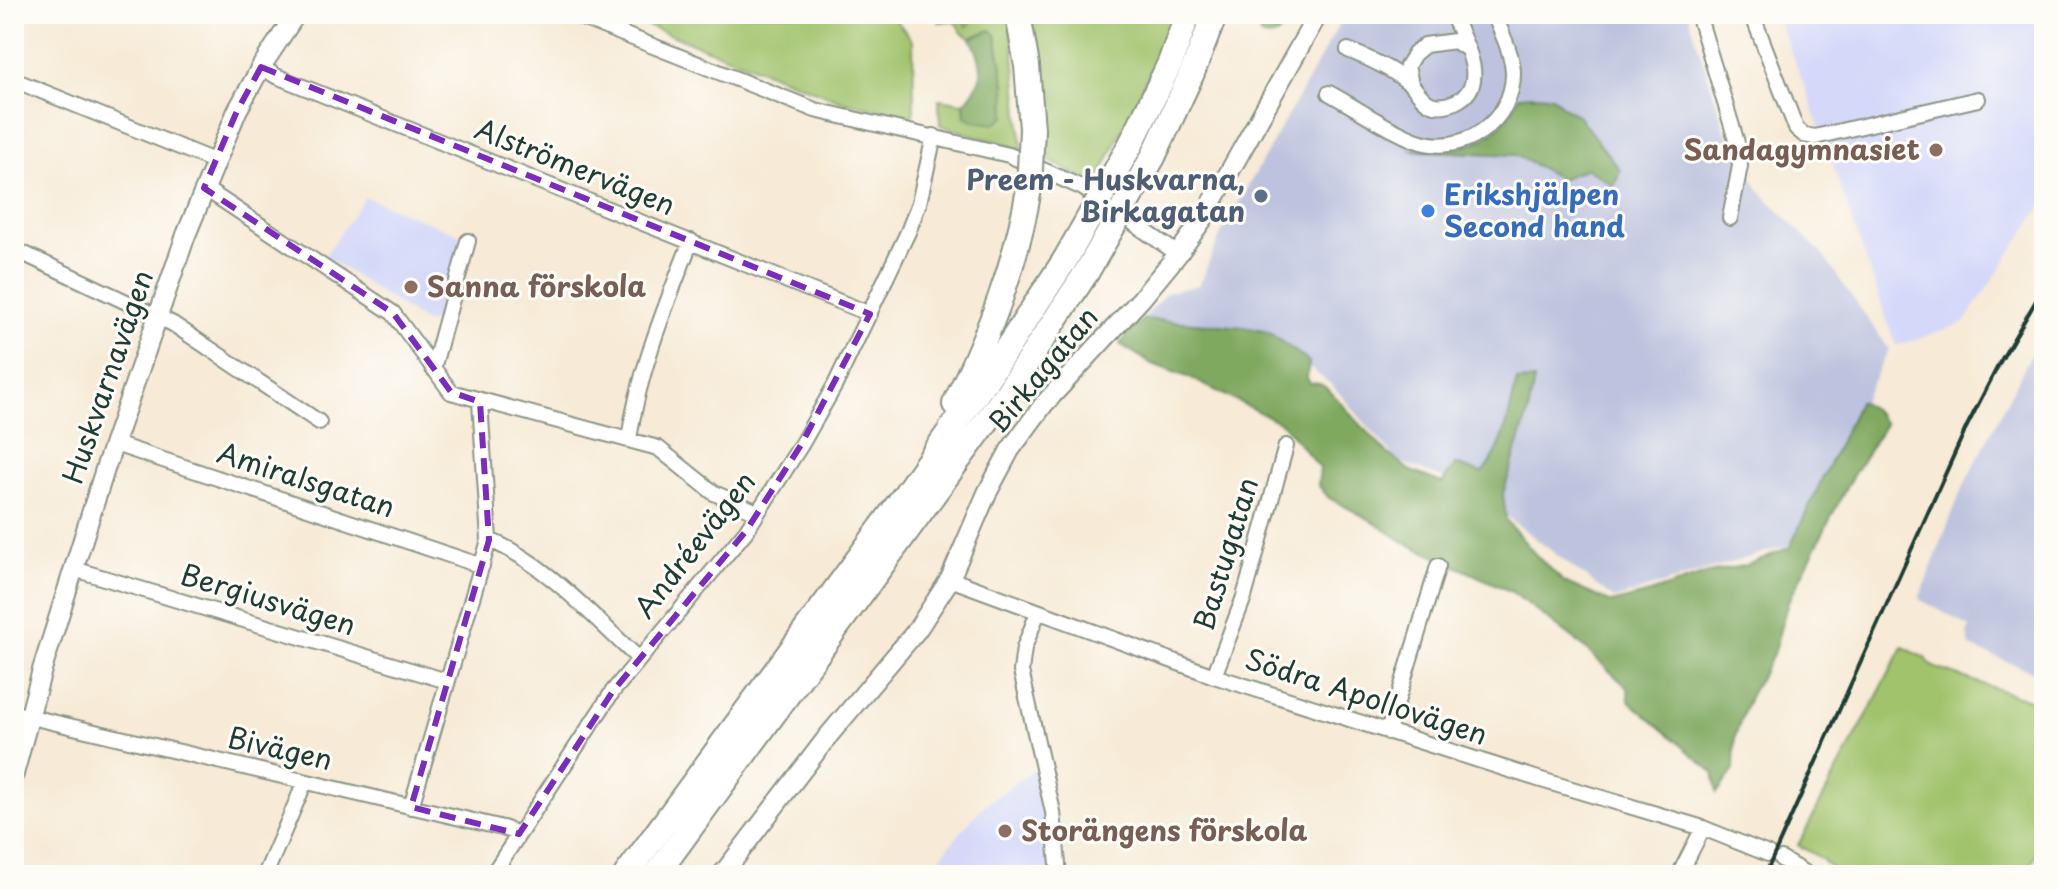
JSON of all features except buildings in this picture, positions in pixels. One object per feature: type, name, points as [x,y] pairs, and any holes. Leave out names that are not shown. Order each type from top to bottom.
[{"type":"highway","points":[[892,513],[950,415],[991,327],[1022,233],[1029,189],[1032,129],[1027,66],[1018,14]]},
{"type":"highway","points":[[656,875],[1005,396],[1076,266],[1170,63],[1188,14]]},
{"type":"highway","points":[[626,875],[986,380],[1076,266],[1153,157],[1215,14]]},
{"type":"street","name":"Huskvarnavägen","points":[[14,774],[21,715],[214,161],[261,67],[296,14]]},
{"type":"street","points":[[572,14],[815,110],[1009,155],[1083,188],[1178,254]]},
{"type":"street","name":"Birkagatan","points":[[722,875],[829,735],[912,638],[950,579],[987,493],[1010,450],[1044,404],[1148,292],[1203,219],[1318,14]]},
{"type":"street","points":[[1348,50],[1378,63],[1411,84],[1431,104],[1443,106],[1465,96],[1474,78],[1474,67],[1452,14]]},
{"type":"street","points":[[1329,93],[1417,141],[1460,143],[1477,136],[1493,124],[1511,92],[1513,71],[1509,50],[1494,14]]},
{"type":"street","points":[[1698,14],[1738,146],[1740,166],[1730,218]]},
{"type":"street","points":[[1752,14],[1796,128],[1804,135],[1815,137],[1978,99]]},
{"type":"street","points":[[1411,84],[1407,66],[1414,54],[1425,45],[1455,41],[1467,49]]},
{"type":"street","name":"Alströmervägen","points":[[261,67],[870,314]]},
{"type":"street","points":[[14,80],[214,161]]},
{"type":"street","name":"Andréevägen","points":[[492,875],[594,719],[638,658],[746,531],[801,445],[870,314],[919,203],[934,136]]},
{"type":"street","points":[[204,188],[393,313],[451,392],[658,448],[714,493],[757,512]]},
{"type":"street","points":[[433,369],[468,241]]},
{"type":"street","points":[[629,439],[633,409],[662,315],[691,241]]},
{"type":"street","points":[[14,249],[158,316],[319,422]]},
{"type":"street","points":[[411,807],[489,540],[480,402]]},
{"type":"street","name":"Amiralsgatan","points":[[115,444],[482,566]]},
{"type":"street","name":"Bastugatan","points":[[1214,676],[1244,597],[1286,446]]},
{"type":"street","points":[[489,540],[508,547],[551,580],[638,658]]},
{"type":"street","points":[[1388,732],[1438,566]]},
{"type":"street","name":"Bergiusvägen","points":[[74,569],[447,681]]},
{"type":"street","name":"Södra Apollovägen","points":[[950,579],[1214,676],[1643,812],[1703,828],[1775,857],[1808,875]]},
{"type":"street","points":[[1038,612],[1024,648],[1021,671],[1053,812],[1059,875]]},
{"type":"street","name":"Bivägen","points":[[21,715],[519,834]]},
{"type":"street","points":[[265,875],[305,782]]},
{"type":"street","points":[[1679,875],[1703,828]]},
{"type":"highlighted area","points":[[261,67],[870,314],[801,445],[746,531],[613,691],[519,834],[411,807],[489,540],[480,402],[451,392],[393,313],[204,188],[237,111]]},
{"type":"shaded area","points":[[1345,14],[1688,14],[1726,133],[1760,191],[1821,253],[1889,349],[1792,544],[1614,599],[1471,489],[1398,461],[1332,385],[1259,330],[1143,319],[1166,293],[1199,285],[1221,234]]},
{"type":"shaded area","name":"Sandagymnasiet","points":[[1775,14],[2044,14],[2044,203],[1964,323],[1896,346],[1809,97]]},
{"type":"shaded area","name":"Sanna förskola","points":[[365,197],[463,236],[442,319],[426,323],[325,256]]},
{"type":"shaded area","points":[[2044,329],[2044,676],[1970,647],[1967,633],[1970,627],[1919,599],[1961,491]]},
{"type":"shaded area","name":"Storängens förskola","points":[[1035,769],[1051,846],[1053,875],[925,875],[982,807]]},
{"type":"green space","points":[[617,14],[895,14],[896,20],[913,41],[914,113],[910,116],[844,102]]},
{"type":"green space","points":[[939,14],[962,14],[967,26],[980,14],[1008,14],[1022,150],[940,125],[939,99],[964,103],[965,116],[1005,85],[996,35],[982,33],[971,38],[963,34],[954,20],[939,22]]},
{"type":"green space","points":[[1030,14],[1175,14],[1096,185],[1044,158],[1040,76]]},
{"type":"green space","points":[[1254,14],[1290,14],[1280,32],[1266,36],[1260,35]]},
{"type":"green space","points":[[991,30],[996,35],[1005,85],[1006,115],[995,124],[974,121],[965,116],[964,103],[980,80],[981,72],[971,38]]},
{"type":"green space","points":[[1519,96],[1552,96],[1578,116],[1620,170],[1614,186],[1587,168],[1561,179],[1516,155],[1410,150],[1448,149],[1472,144],[1500,126]]},
{"type":"green space","points":[[1143,319],[1244,327],[1268,332],[1309,362],[1307,378],[1310,383],[1328,389],[1385,451],[1409,470],[1442,483],[1456,464],[1481,473],[1501,442],[1517,381],[1534,380],[1528,413],[1503,494],[1506,520],[1564,582],[1612,603],[1709,573],[1747,565],[1790,547],[1859,401],[1874,410],[1885,424],[1850,480],[1788,602],[1773,654],[1749,697],[1735,737],[1734,770],[1717,793],[1713,772],[1629,701],[1628,688],[1579,643],[1512,592],[1404,542],[1329,498],[1318,485],[1320,468],[1283,424],[1193,379],[1152,364],[1120,344]]},
{"type":"green space","points":[[1903,647],[1925,658],[1933,667],[2044,705],[2044,837],[2026,875],[1837,875],[1822,859],[1798,845]]},
{"type":"railway","points":[[1765,875],[1966,428],[2044,287]]},
{"type":"place","name":"Sandagymnasiet","points":[[1936,150]]},
{"type":"place","name":"Preem - Huskvarna, Birkagatan","points":[[1261,196]]},
{"type":"place","name":"Erikshjälpen Second hand","points":[[1428,211]]},
{"type":"place","name":"Sanna förskola","points":[[411,287]]},
{"type":"place","name":"Storängens förskola","points":[[1005,831]]}]
